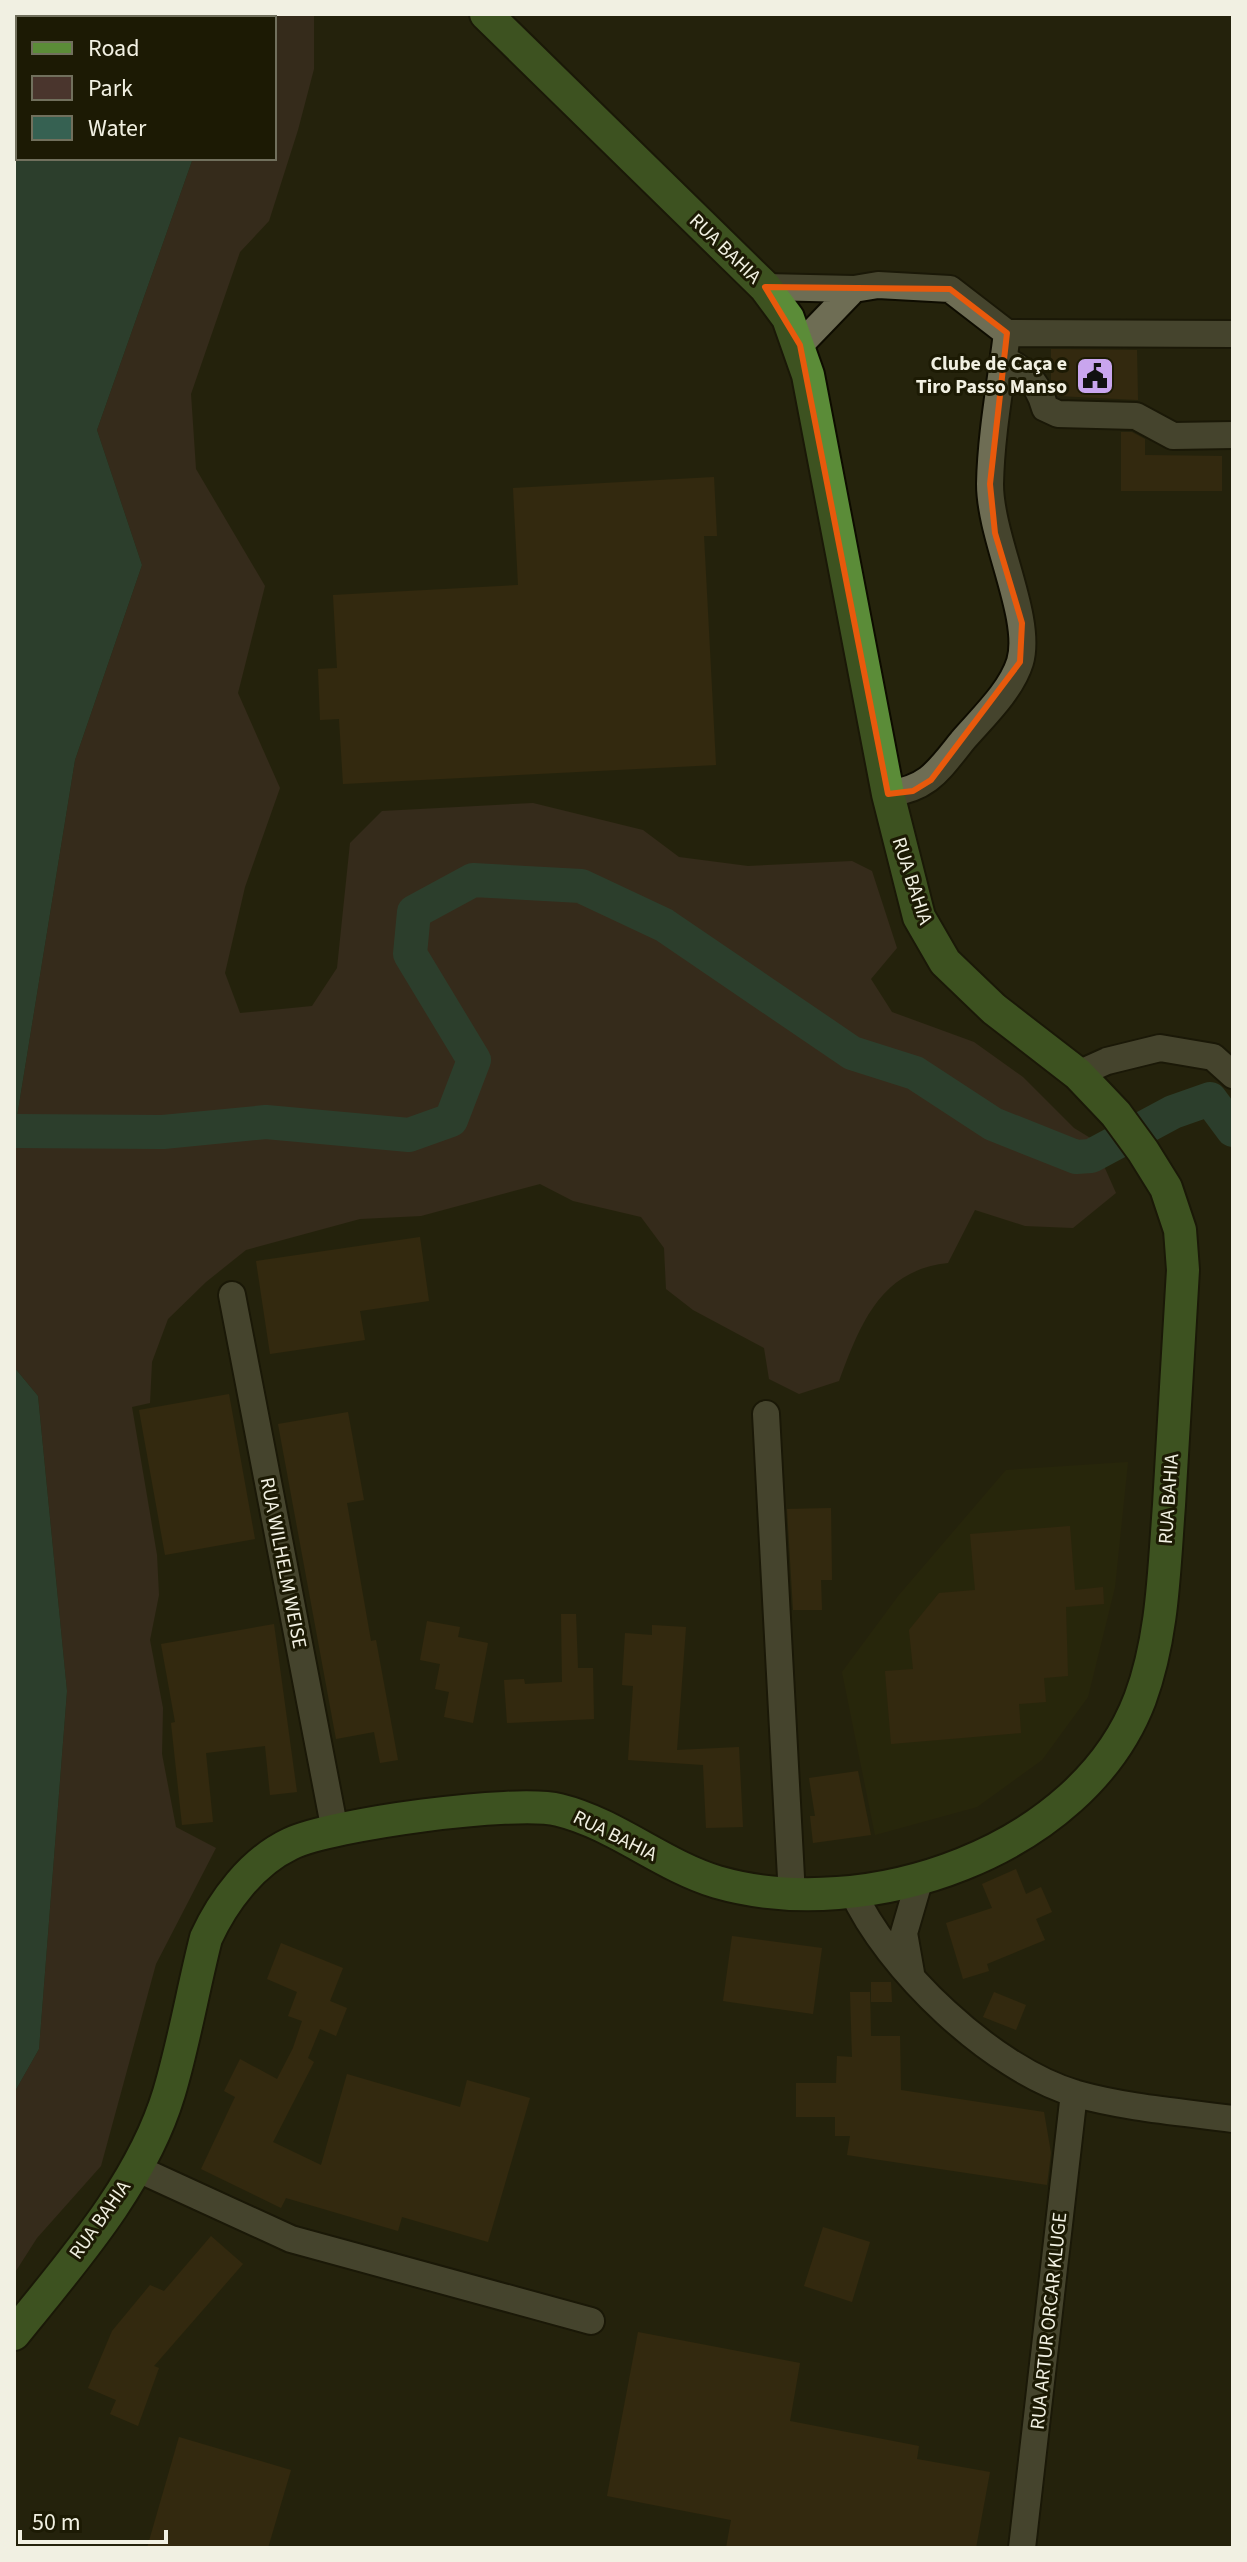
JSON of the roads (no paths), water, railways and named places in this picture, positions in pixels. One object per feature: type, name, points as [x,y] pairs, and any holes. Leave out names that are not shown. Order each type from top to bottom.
[{"type":"main road","name":"RUA BAHIA","points":[[14,2334],[136,2168],[169,2094],[206,1938],[216,1916],[245,1877],[289,1844],[335,1831],[511,1805],[557,1809],[601,1824],[678,1867],[719,1882],[792,1896],[852,1890],[920,1878],[978,1859],[1030,1828],[1076,1794],[1124,1733],[1151,1667],[1164,1574],[1183,1270],[1180,1230],[1166,1188],[1116,1114],[1078,1074],[994,1009],[945,962],[919,917],[888,794],[800,345],[788,318],[765,287],[486,14]]},
{"type":"street","points":[[765,287],[854,289],[878,285],[950,289],[1007,333],[1233,334]]},
{"type":"street","points":[[800,345],[854,289]]},
{"type":"street","points":[[888,794],[913,791],[931,780],[1002,693],[1020,662],[1022,623],[995,533],[990,484],[1007,333]]},
{"type":"street","points":[[1004,360],[1015,364],[1039,389],[1045,408]]},
{"type":"street","points":[[999,407],[1045,408],[1058,414],[1136,416],[1173,436],[1233,435]]},
{"type":"street","points":[[1078,1074],[1107,1061],[1160,1048],[1213,1057],[1233,1075]]},
{"type":"street","name":"RUA WILHELM WEISE","points":[[232,1295],[335,1831]]},
{"type":"street","points":[[766,1414],[792,1896]]},
{"type":"street","points":[[892,1935],[920,1878]]},
{"type":"street","points":[[852,1890],[892,1935],[912,1976],[937,2008],[1039,2078],[1074,2093],[1122,2104],[1233,2119]]},
{"type":"street","name":"RUA ARTUR ORCAR KLUGE","points":[[1022,2548],[1074,2093]]},
{"type":"street","points":[[136,2168],[291,2239],[591,2321]]},
{"type":"water","points":[[14,14],[210,14],[16,16],[16,160],[192,160],[97,430],[142,565],[75,760],[14,1135]]},
{"type":"water","points":[[14,1367],[38,1396],[67,1691],[39,2049],[14,2093]]},
{"type":"waterway","points":[[14,1131],[163,1132],[266,1122],[409,1135],[451,1120],[474,1060],[410,954],[414,912],[473,880],[581,886],[664,925],[852,1053],[915,1073],[993,1124],[1076,1157],[1091,1156],[1173,1112],[1210,1099],[1233,1130]]},
{"type":"place","name":"Clube de Caça e Tiro Passo Manso","points":[[1095,376]]}]
